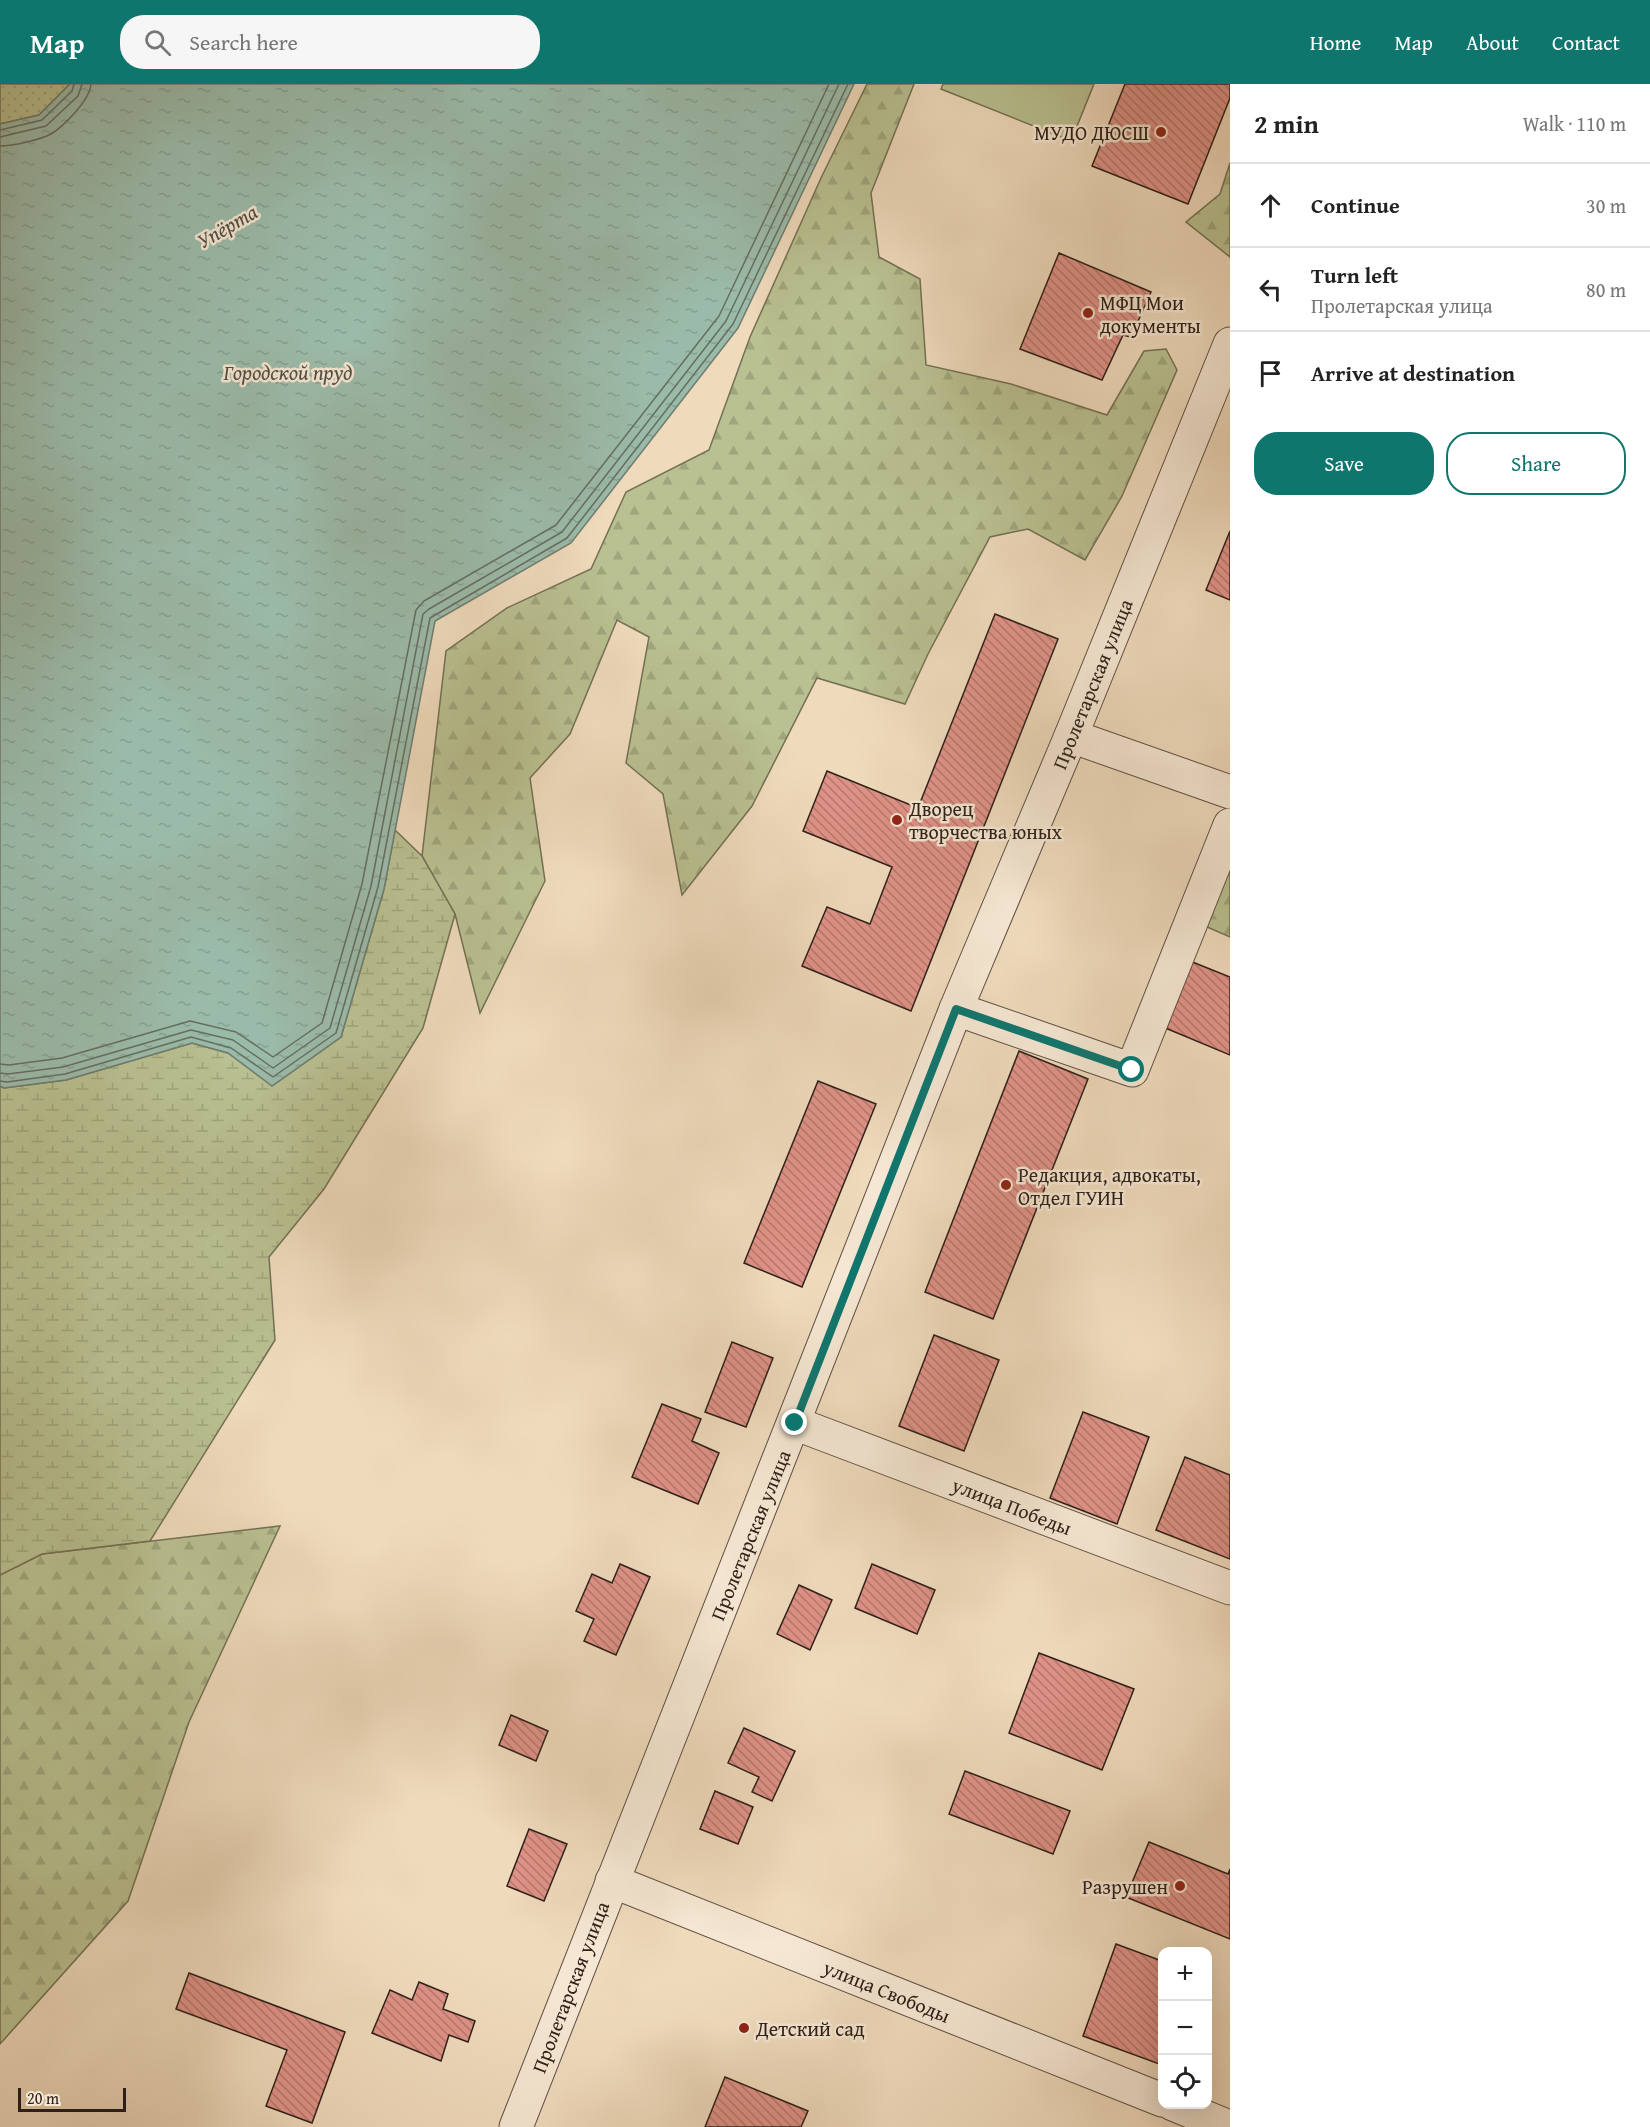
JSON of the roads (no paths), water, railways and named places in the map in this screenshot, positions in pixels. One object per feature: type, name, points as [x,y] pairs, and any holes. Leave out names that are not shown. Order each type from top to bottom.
[{"type":"street","name":"Пролетарская улица","points":[[516,2127],[956,1009],[1071,736],[1230,344]]},
{"type":"street","points":[[1071,736],[1230,792]]},
{"type":"street","points":[[956,1009],[1132,1070],[1230,825]]},
{"type":"street","name":"улица Победы","points":[[795,1423],[1230,1588]]},
{"type":"street","name":"улица Свободы","points":[[612,1881],[1158,2098]]},
{"type":"street","points":[[1185,2109],[1229,2127]]},
{"type":"water","name":"Городской пруд","points":[[70,84],[854,84],[738,328],[571,543],[435,621],[384,889],[341,1037],[272,1086],[228,1053],[192,1043],[66,1080],[4,1088],[0,1086],[0,124],[39,115]]},
{"type":"place","name":"МУДО ДЮСШ","points":[[1161,132]]},
{"type":"place","name":"МФЦ Мои документы","points":[[1088,313]]},
{"type":"place","name":"Дворец творчества юных","points":[[897,820]]},
{"type":"place","name":"Редакция, адвокаты, Отдел ГУИН","points":[[1006,1185]]},
{"type":"place","name":"Разрушен","points":[[1180,1886]]},
{"type":"place","name":"Детский сад","points":[[744,2028]]},
{"type":"water label","name":"Упёрта","points":[[227,226]]}]
